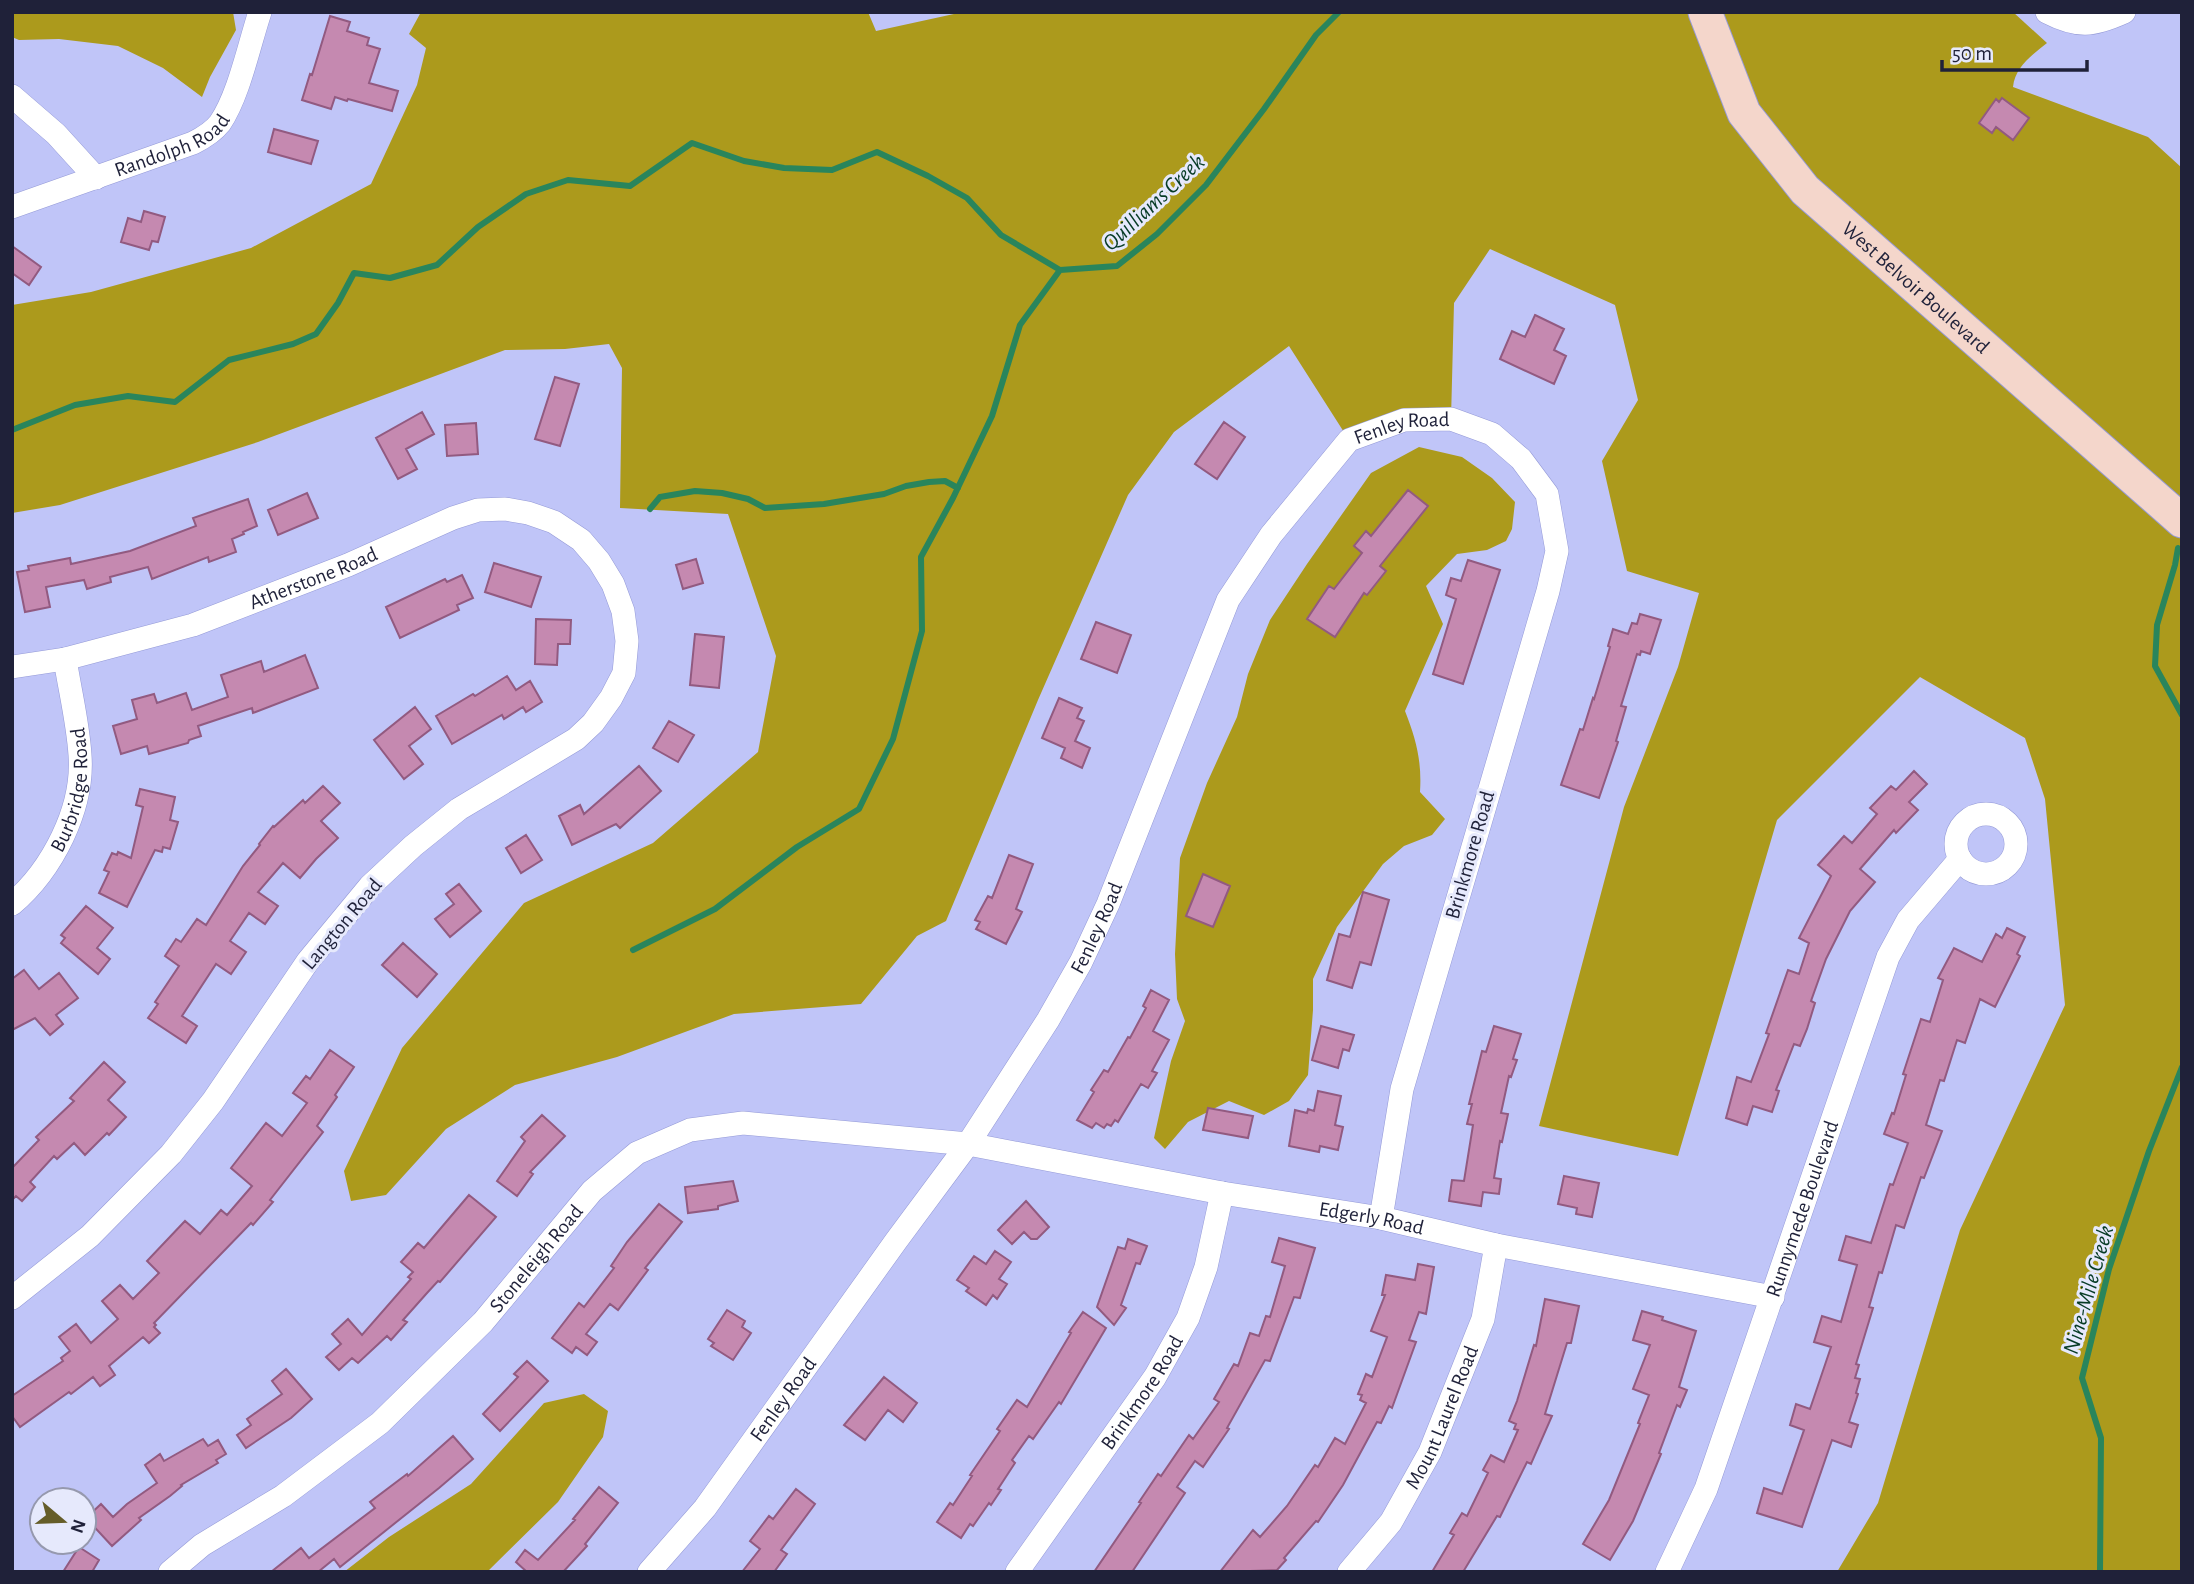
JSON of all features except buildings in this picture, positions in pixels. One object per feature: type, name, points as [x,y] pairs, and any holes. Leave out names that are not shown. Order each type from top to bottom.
[{"type":"street","name":"Randolph Road","points":[[12,207],[193,143],[208,135],[219,124],[231,100],[260,12]]},
{"type":"street","name":"West Belvoir Boulevard","points":[[1705,12],[1744,113],[1805,190],[2182,520]]},
{"type":"street","points":[[2048,12],[2085,24],[2100,23],[2124,12]]},
{"type":"street","points":[[12,96],[56,134],[96,178]]},
{"type":"street","name":"Fenley Road","points":[[649,1572],[705,1508],[968,1144],[1048,1020],[1081,962],[1108,904],[1228,600],[1271,535],[1349,440],[1404,420],[1451,419],[1492,434],[1521,458],[1547,494]]},
{"type":"street","name":"Brinkmore Road","points":[[1381,1218],[1402,1089],[1558,551],[1547,494]]},
{"type":"street","name":"Atherstone Road","points":[[12,667],[65,659],[193,625],[348,565],[453,518],[478,510],[505,509],[554,522],[582,540],[599,561]]},
{"type":"street","name":"Langton Road","points":[[12,1298],[90,1236],[171,1154],[213,1101],[308,961],[370,886],[413,846],[459,809],[576,739],[593,723],[611,698],[624,673],[628,641],[623,611],[614,584],[599,561]]},
{"type":"street","name":"Burbridge Road","points":[[12,904],[25,893],[47,864],[64,832],[77,796],[80,757],[65,659]]},
{"type":"street","name":"Runnymede Boulevard","points":[[1667,1572],[1706,1489],[1888,957],[1908,920],[1960,859]]},
{"type":"street","name":"Stoneleigh Road","points":[[170,1572],[202,1545],[283,1496],[380,1423],[483,1322],[592,1191],[637,1153],[690,1130],[743,1123],[968,1144]]},
{"type":"street","name":"Edgerly Road","points":[[968,1144],[1223,1194],[1381,1218],[1496,1245],[1773,1297]]},
{"type":"street","name":"Brinkmore Road","points":[[1017,1572],[1156,1377],[1188,1318],[1206,1267],[1223,1194]]},
{"type":"street","name":"Mount Laurel Road","points":[[1349,1572],[1391,1522],[1430,1452],[1483,1319],[1496,1245]]},
{"type":"shaded area","points":[[12,12],[233,12],[236,30],[202,97],[163,68],[118,46],[59,39],[19,40],[12,37]]},
{"type":"shaded area","points":[[421,12],[868,12],[876,31],[963,12],[2013,12],[2047,43],[2021,67],[2013,87],[2148,137],[2182,168],[2182,1572],[1837,1572],[1878,1503],[1960,1230],[2065,1005],[2045,799],[2025,738],[1920,677],[1777,820],[1678,1156],[1539,1126],[1624,807],[1678,667],[1699,593],[1627,571],[1602,461],[1638,400],[1615,305],[1490,249],[1454,303],[1451,419],[1349,440],[1289,346],[1174,432],[1128,495],[1038,700],[946,921],[917,936],[861,1004],[734,1014],[617,1057],[515,1085],[446,1129],[386,1195],[351,1201],[344,1171],[402,1048],[524,903],[653,843],[758,752],[776,656],[728,514],[620,508],[622,368],[609,344],[565,349],[505,350],[258,442],[60,505],[12,513],[12,305],[91,292],[251,248],[371,184],[417,85],[426,48],[409,34]]},
{"type":"shaded area","points":[[1419,447],[1462,457],[1492,478],[1515,502],[1512,529],[1506,541],[1487,550],[1457,554],[1426,586],[1443,624],[1405,711],[1417,750],[1420,792],[1445,819],[1432,835],[1404,846],[1383,864],[1337,927],[1313,979],[1308,1075],[1289,1101],[1264,1115],[1229,1101],[1188,1122],[1165,1149],[1154,1138],[1171,1061],[1185,1021],[1177,999],[1175,954],[1180,858],[1207,783],[1237,717],[1248,674],[1270,620],[1371,473]]},
{"type":"shaded area","points":[[584,1394],[608,1411],[603,1437],[558,1502],[487,1572],[344,1572],[389,1537],[471,1484],[544,1403]]},
{"type":"waterway","name":"Quilliams Creek","points":[[12,430],[75,405],[128,396],[175,402],[229,360],[293,344],[316,334],[338,303],[354,273],[390,278],[437,265],[478,227],[526,194],[568,180],[630,186],[692,143],[744,161],[784,168],[832,170],[877,152],[967,198],[1001,235],[1060,270],[1117,266],[1157,234],[1206,185],[1316,35],[1339,12]]},
{"type":"waterway","points":[[633,950],[715,909],[797,847],[859,809],[893,739],[922,631],[921,557],[992,416],[1020,325],[1060,270]]},
{"type":"waterway","points":[[650,509],[660,497],[695,491],[748,499],[765,508],[824,504],[884,494],[929,482],[945,481],[958,488]]},
{"type":"waterway","name":"Nine-Mile Creek","points":[[2178,548],[2157,625],[2155,666],[2182,715]]},
{"type":"waterway","name":"Nine-Mile Creek","points":[[2100,1572],[2101,1438],[2082,1378],[2109,1269],[2149,1151],[2182,1067]]}]
